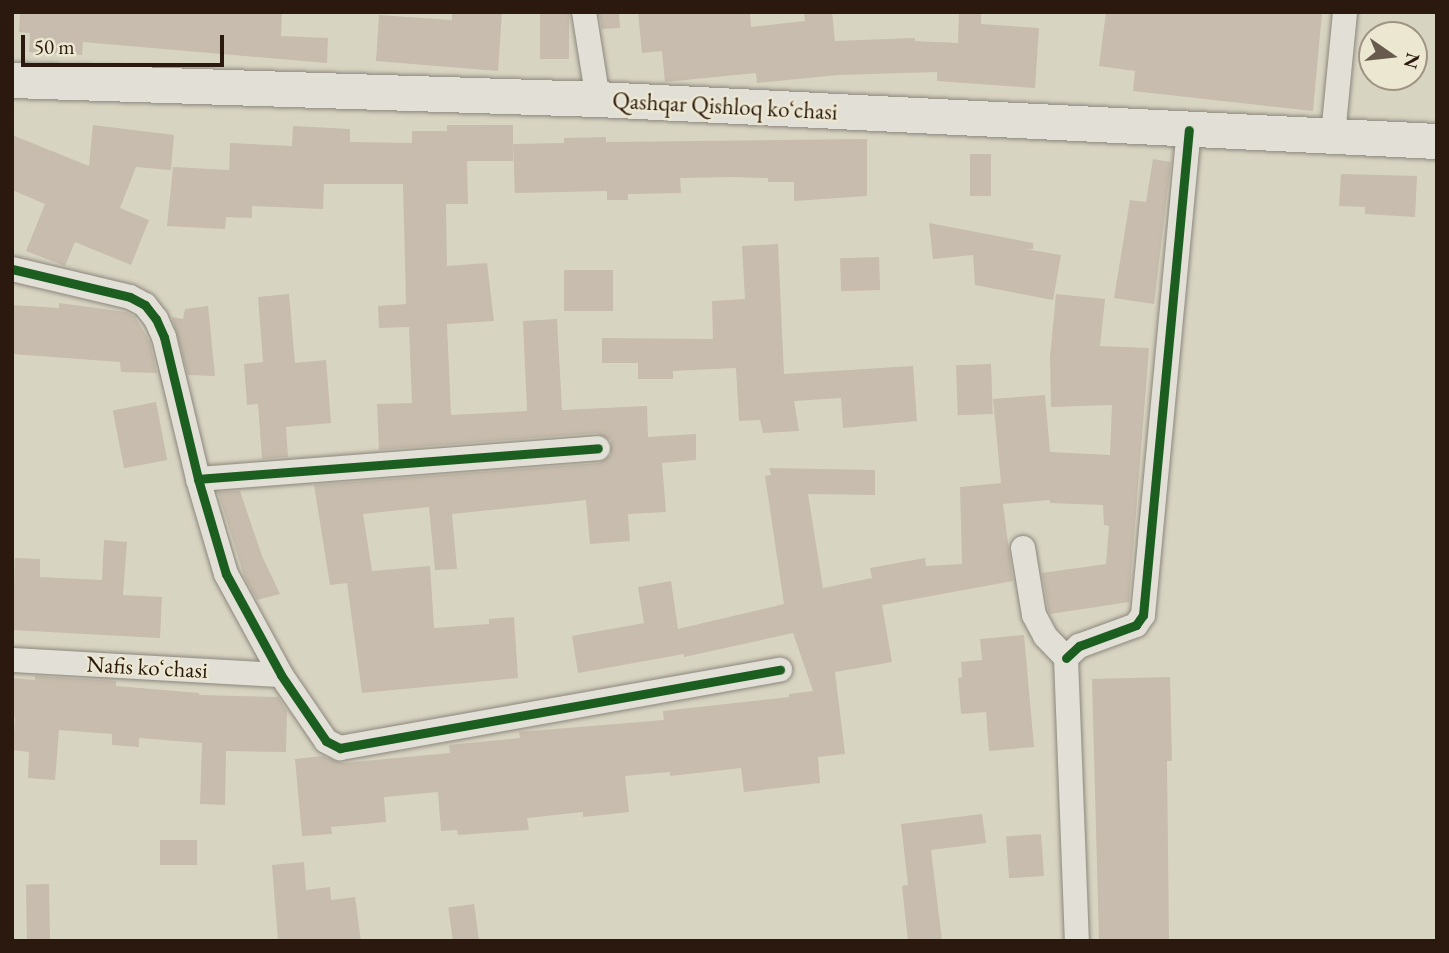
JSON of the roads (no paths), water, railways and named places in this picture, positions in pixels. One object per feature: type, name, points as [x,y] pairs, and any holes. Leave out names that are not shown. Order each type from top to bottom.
[{"type":"main road","name":"Qashqar Qishloq koʻchasi","points":[[12,80],[598,99],[1437,141]]},
{"type":"street","points":[[583,12],[598,99]]},
{"type":"street","points":[[1333,135],[1345,12]]},
{"type":"street","points":[[1066,658],[1079,646],[1136,625],[1143,615],[1189,130]]},
{"type":"street","points":[[12,269],[130,296],[145,305],[156,319],[164,337],[198,479],[226,574],[281,675],[326,741],[340,748],[780,670]]},
{"type":"street","points":[[198,479],[598,448]]},
{"type":"street","points":[[1023,548],[1034,615],[1045,636],[1066,658],[1077,941]]},
{"type":"street","name":"Nafis koʻchasi","points":[[12,660],[281,675]]}]
